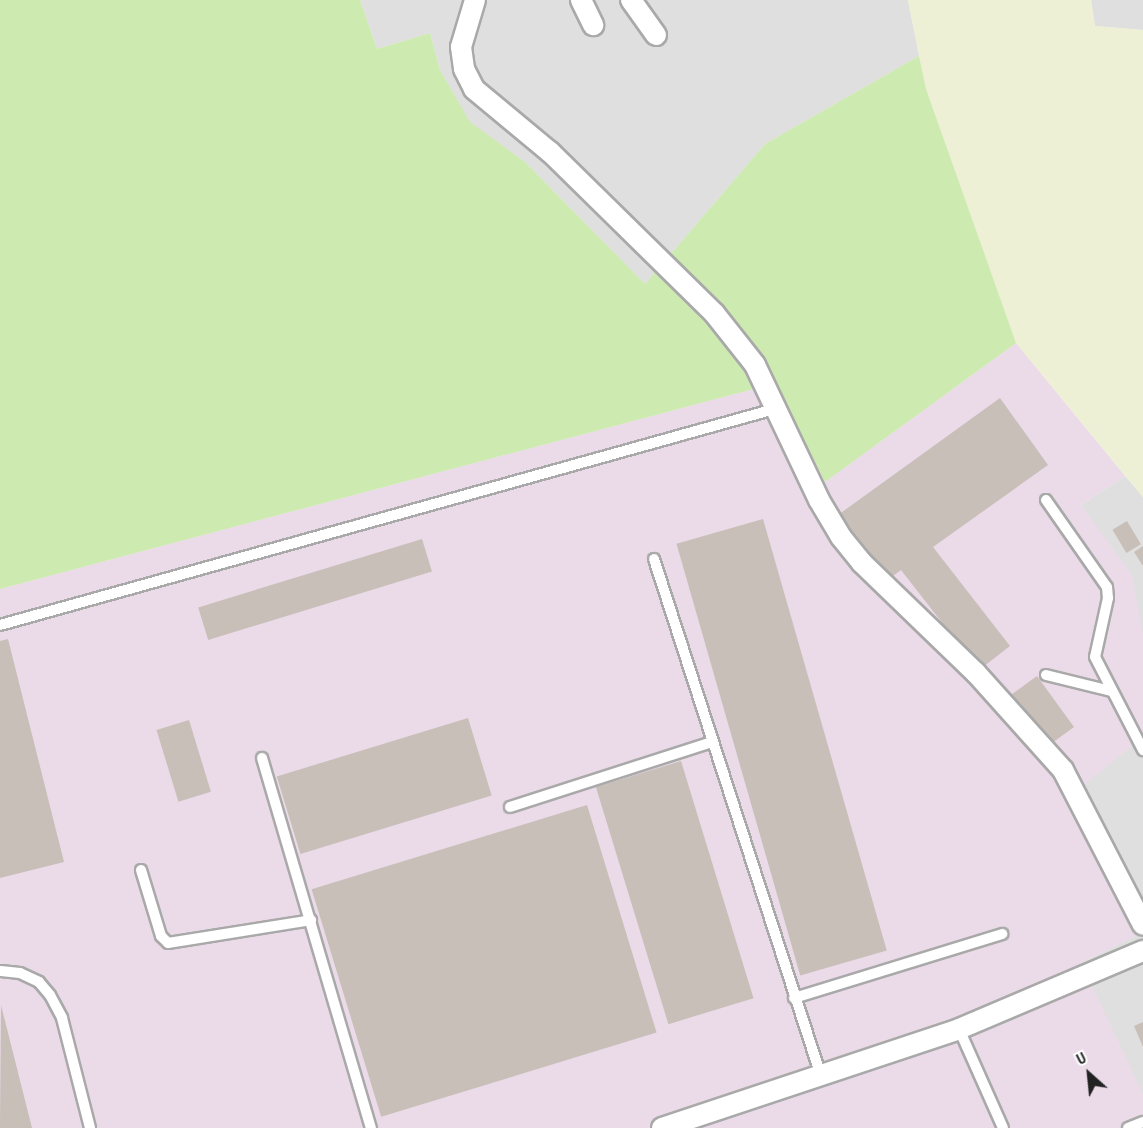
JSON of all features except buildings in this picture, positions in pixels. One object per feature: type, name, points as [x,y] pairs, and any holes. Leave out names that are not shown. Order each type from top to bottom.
[{"type":"street","points":[[475,0],[461,47],[464,69],[474,89],[550,152],[714,313],[755,365],[778,408],[819,500],[841,537],[862,563],[976,673],[1062,770],[1143,925]]},
{"type":"street","points":[[581,0],[593,25]]},
{"type":"street","points":[[631,0],[656,35]]},
{"type":"street","points":[[662,1128],[959,1029],[1143,951]]},
{"type":"lane","points":[[0,626],[778,408]]},
{"type":"lane","points":[[1046,500],[1107,587],[1108,598],[1094,651],[1111,692],[1143,750]]},
{"type":"lane","points":[[654,559],[821,1076]]},
{"type":"lane","points":[[1046,675],[1111,692]]},
{"type":"lane","points":[[510,807],[713,742]]},
{"type":"lane","points":[[262,758],[371,1128]]},
{"type":"lane","points":[[141,870],[161,936],[168,943],[311,920]]},
{"type":"lane","points":[[794,998],[1002,934]]},
{"type":"lane","points":[[0,971],[20,973],[39,982],[50,995],[62,1018],[90,1128]]},
{"type":"lane","points":[[959,1029],[1003,1128]]},
{"type":"lane","points":[[1128,1128],[1143,1122]]},
{"type":"shaded area","points":[[360,0],[908,0],[919,56],[765,144],[645,284],[525,162],[470,123],[440,70],[430,33],[377,49]]},
{"type":"shaded area","points":[[1091,0],[1143,0],[1143,30],[1095,26]]},
{"type":"shaded area","points":[[1016,343],[1125,476],[1081,505],[1132,575],[1143,634],[1143,737],[1070,796],[1137,935],[1081,963],[1143,1094],[1143,1128],[0,1128],[0,589],[776,383],[825,482]]},
{"type":"shaded area","points":[[1125,476],[1143,497],[1143,634],[1081,505]]},
{"type":"shaded area","points":[[1143,737],[1142,1095],[1081,963],[1136,935],[1070,795]]},
{"type":"green space","points":[[0,0],[360,0],[377,49],[430,33],[440,70],[470,122],[525,162],[645,284],[765,144],[919,56],[926,89],[1016,343],[825,482],[776,383],[0,589]]},
{"type":"green space","points":[[908,0],[1091,0],[1095,26],[1143,30],[1143,497],[1016,343],[926,89]]}]
